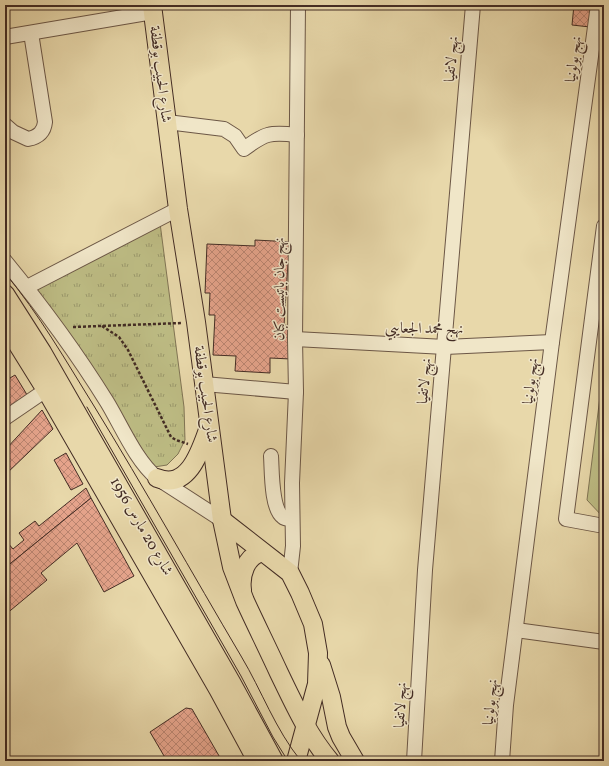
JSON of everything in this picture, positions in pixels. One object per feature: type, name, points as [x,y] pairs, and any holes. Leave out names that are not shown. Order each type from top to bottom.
[{"type":"main road","name":"شارع الحبيب بوقطفة","points":[[152,9],[178,209],[196,322],[222,520],[232,567],[245,600],[294,706],[306,727],[330,761]]},
{"type":"main road","name":"شارع 20 مارس 1956","points":[[5,294],[42,352],[232,682],[274,761]]},
{"type":"main road","name":"شارع 20 مارس 1956","points":[[5,324],[46,390],[214,682],[257,761]]},
{"type":"main road","points":[[157,478],[169,481],[183,475],[193,464],[201,448],[209,416]]},
{"type":"main road","points":[[209,416],[216,432],[231,517],[240,532],[260,550]]},
{"type":"main road","points":[[222,520],[290,573],[313,624],[318,653],[331,697],[339,732],[345,746],[356,761]]},
{"type":"main road","points":[[245,600],[242,589],[242,575],[251,558],[260,550]]},
{"type":"main road","points":[[296,761],[317,684],[318,653]]},
{"type":"street","name":"نهج جان باتيست كبان","points":[[290,573],[293,546],[292,483],[296,392],[295,339],[298,5]]},
{"type":"street","name":"نهج لاتفيا","points":[[414,761],[425,570],[472,5]]},
{"type":"street","name":"نهج بولونيا","points":[[502,761],[506,705],[552,342],[598,5]]},
{"type":"street","points":[[5,37],[30,34],[152,9]]},
{"type":"street","points":[[5,125],[13,132],[28,139],[43,131],[45,122],[30,34]]},
{"type":"street","points":[[167,122],[224,129],[235,136],[244,149],[258,138],[271,133],[297,135]]},
{"type":"street","points":[[27,287],[178,209]]},
{"type":"street","points":[[604,226],[566,519],[604,526]]},
{"type":"street","points":[[5,261],[59,328],[108,403],[149,470],[157,478],[222,520]]},
{"type":"street","name":"نهج محمد الجعايبي","points":[[295,339],[444,347],[552,342]]},
{"type":"street","points":[[204,384],[296,392]]},
{"type":"street","points":[[5,418],[46,390]]},
{"type":"street","points":[[271,456],[275,502],[279,513],[284,518],[292,519]]},
{"type":"street","points":[[516,630],[604,642]]},
{"type":"path","points":[[59,328],[196,322]]},
{"type":"path","points":[[102,326],[119,337],[128,350],[171,437],[201,448]]},
{"type":"green space","points":[[160,223],[184,407],[185,440],[178,454],[167,465],[154,467],[36,290]]},
{"type":"green space","points":[[604,365],[604,518],[587,500]]},
{"type":"building","points":[[574,5],[592,7],[590,27],[572,25]]},
{"type":"building","points":[[255,240],[293,242],[292,263],[288,263],[284,325],[291,326],[291,359],[270,358],[270,373],[235,371],[236,356],[213,355],[215,315],[209,315],[210,293],[205,293],[207,244],[255,246]]},
{"type":"building","points":[[5,370],[10,378],[15,375],[29,398],[5,415]]},
{"type":"building","points":[[42,410],[53,429],[5,475],[5,450]]},
{"type":"building","points":[[66,453],[83,484],[71,490],[54,460]]},
{"type":"building","points":[[86,488],[91,498],[5,568],[5,544],[7,542],[13,549],[24,540],[19,533],[35,521],[39,526]]},
{"type":"building","points":[[91,498],[134,576],[104,592],[77,543],[41,573],[47,580],[5,615],[5,568]]},
{"type":"building","points":[[186,708],[192,709],[222,761],[167,761],[150,732]]},
{"type":"tram line","points":[[5,273],[52,338],[113,437],[249,669],[276,723],[301,761]]},
{"type":"tram line","points":[[87,407],[288,761]]}]
